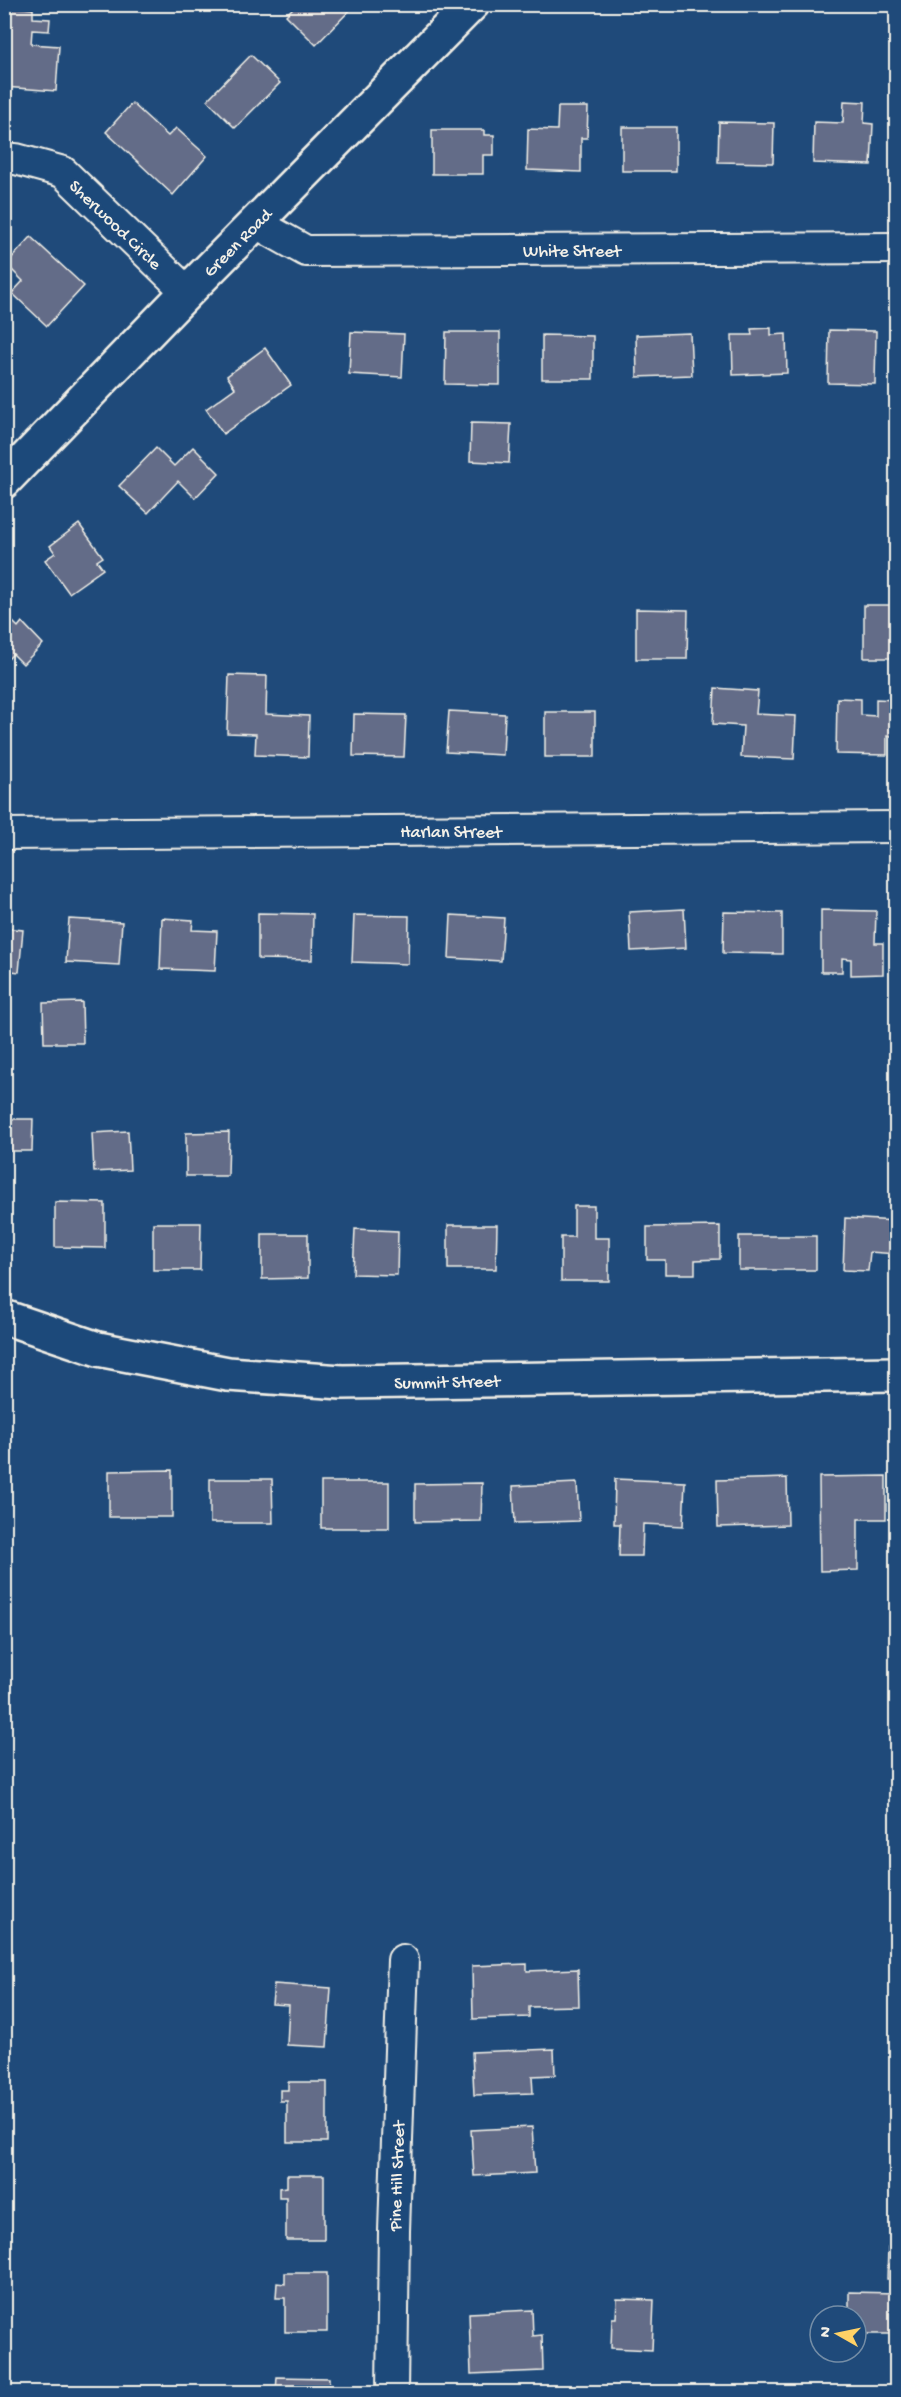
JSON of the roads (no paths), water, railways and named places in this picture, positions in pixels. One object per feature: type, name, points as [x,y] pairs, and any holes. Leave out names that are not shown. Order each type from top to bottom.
[{"type":"street","name":"Green Road","points":[[4,481],[472,4]]},
{"type":"street","name":"Sherwood Circle","points":[[4,159],[16,159],[63,172],[187,292]]},
{"type":"street","name":"White Street","points":[[256,223],[306,252],[897,248]]},
{"type":"street","name":"Harlan Street","points":[[4,834],[897,827]]},
{"type":"street","name":"Summit Street","points":[[4,1317],[98,1349],[217,1372],[342,1382],[897,1374]]},
{"type":"street","name":"Pine Hill Street","points":[[392,2392],[394,2231],[403,1960]]}]
